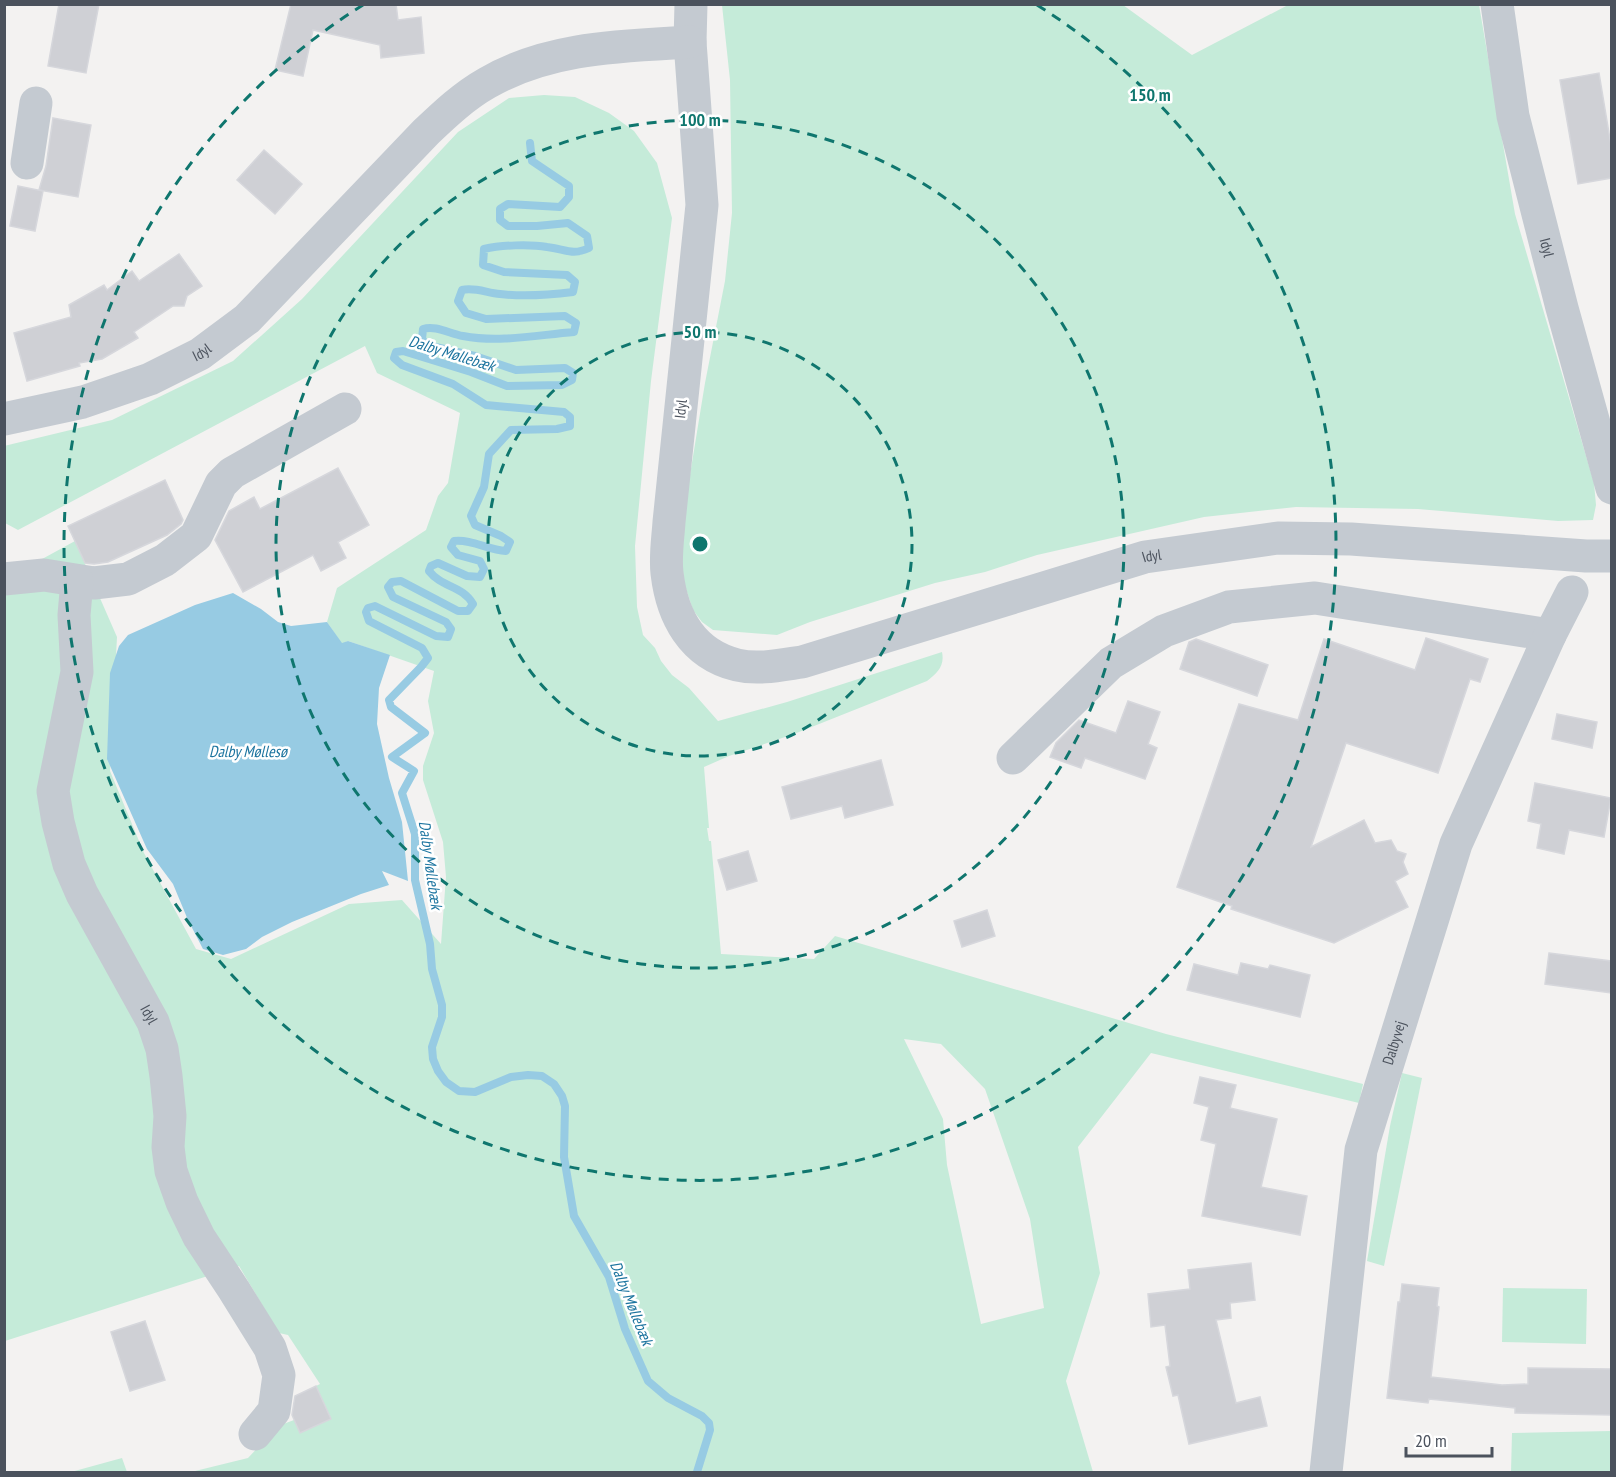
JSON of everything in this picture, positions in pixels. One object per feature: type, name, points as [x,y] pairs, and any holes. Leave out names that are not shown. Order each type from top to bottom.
[{"type":"street","points":[[690,42],[691,4]]},
{"type":"street","name":"Idyl","points":[[1497,4],[1513,116],[1611,488]]},
{"type":"street","name":"Idyl","points":[[4,419],[83,402],[150,379],[200,354],[247,318],[456,103],[487,83],[514,69],[560,55],[616,46],[690,42],[702,206],[669,522],[667,572],[674,605],[683,629],[718,659],[739,666],[772,666],[802,662],[1145,557],[1278,538],[1351,539],[1611,556]]},
{"type":"street","points":[[24,119],[27,163]]},
{"type":"street","points":[[4,579],[44,575],[94,583],[128,579],[165,560],[196,536],[221,484],[232,473],[345,410]]},
{"type":"street","name":"Idyl","points":[[77,581],[74,615],[78,672],[53,791],[58,822],[69,864],[82,894],[153,1022],[162,1049],[169,1106],[168,1147],[171,1171],[182,1202],[199,1237],[270,1348],[279,1375],[274,1411],[255,1434]]},
{"type":"street","name":"Dalbyvej","points":[[1326,1473],[1362,1150],[1456,844],[1550,635],[1572,592]]},
{"type":"street","points":[[1013,758],[1111,663],[1164,631],[1229,607],[1315,598],[1550,635]]},
{"type":"green space","points":[[722,5],[1123,5],[1192,55],[1288,5],[1479,5],[1515,214],[1594,483],[1596,505],[1593,520],[1558,521],[1418,509],[1296,507],[1204,517],[1037,555],[985,572],[935,583],[810,622],[777,635],[713,630],[702,622],[693,610],[684,583],[680,536],[705,383],[725,281],[732,213],[730,80]]},
{"type":"green space","points":[[544,95],[575,97],[609,113],[634,131],[657,163],[672,218],[651,381],[635,546],[637,607],[643,635],[655,648],[661,661],[718,721],[787,702],[942,652],[941,665],[927,681],[704,767],[709,828],[707,828],[709,841],[711,841],[721,954],[814,959],[835,936],[1166,1034],[1363,1084],[1359,1103],[1151,1053],[1078,1147],[1100,1273],[1066,1381],[1093,1472],[191,1472],[248,1458],[278,1426],[294,1420],[300,1433],[331,1418],[316,1386],[320,1384],[288,1335],[279,1333],[239,1266],[5,1341],[5,567],[33,564],[75,541],[117,637],[110,771],[144,853],[196,949],[231,959],[349,904],[402,900],[441,944],[446,877],[443,842],[423,780],[423,766],[434,733],[428,701],[434,671],[348,641],[342,644],[327,622],[337,588],[426,530],[438,496],[448,483],[460,413],[377,373],[365,346],[18,530],[5,523],[4,446],[112,420],[233,361],[302,299],[458,132],[509,98]],"holes":[[[904,1039],[941,1044],[985,1089],[1030,1219],[1044,1308],[981,1324],[947,1165],[943,1119]]]},
{"type":"green space","points":[[1402,1073],[1422,1078],[1384,1266],[1367,1261],[1390,1126]]},
{"type":"green space","points":[[1503,1288],[1587,1289],[1586,1344],[1502,1342]]},
{"type":"green space","points":[[1611,1431],[1611,1472],[1511,1472],[1512,1433]]},
{"type":"green space","points":[[122,1458],[127,1472],[71,1472]]},
{"type":"water","name":"Dalby Møllesø","points":[[233,593],[278,622],[291,626],[327,622],[342,643],[348,641],[390,655],[379,688],[377,724],[402,822],[408,881],[382,871],[389,885],[292,922],[262,937],[246,949],[223,955],[203,949],[173,884],[147,849],[107,759],[110,673],[119,646],[128,635],[195,605]]},
{"type":"building","points":[[59,4],[99,4],[86,73],[48,66]]},
{"type":"building","points":[[291,4],[396,4],[398,20],[421,17],[424,53],[381,58],[380,45],[313,30],[303,76],[275,70]]},
{"type":"building","points":[[1599,73],[1611,145],[1611,178],[1578,184],[1560,80]]},
{"type":"building","points":[[53,118],[91,125],[78,197],[39,190],[46,166]]},
{"type":"building","points":[[264,150],[302,184],[275,214],[237,180]]},
{"type":"building","points":[[18,186],[43,191],[35,231],[10,226]]},
{"type":"building","points":[[179,254],[202,286],[187,296],[184,306],[173,306],[134,332],[138,338],[102,359],[79,363],[80,366],[27,381],[14,333],[71,317],[69,305],[104,285],[107,290],[132,271],[139,281]]},
{"type":"building","points":[[338,468],[369,525],[338,542],[346,558],[321,571],[313,555],[243,592],[215,540],[229,511],[254,497],[260,509]]},
{"type":"building","points":[[165,480],[183,520],[181,524],[167,535],[108,562],[85,563],[68,526]]},
{"type":"building","points":[[1426,638],[1488,659],[1480,682],[1470,679],[1438,773],[1346,743],[1311,847],[1364,820],[1375,843],[1391,840],[1397,851],[1406,854],[1403,862],[1408,874],[1395,881],[1408,907],[1334,943],[1231,909],[1232,906],[1177,887],[1239,704],[1298,720],[1324,639],[1415,670]]},
{"type":"building","points":[[1196,639],[1268,665],[1257,696],[1180,669],[1189,642]]},
{"type":"building","points":[[1128,701],[1160,712],[1148,744],[1157,748],[1145,779],[1085,758],[1081,768],[1050,757],[1056,743],[1079,720],[1116,733]]},
{"type":"building","points":[[1557,714],[1597,722],[1592,748],[1552,739]]},
{"type":"building","points":[[881,760],[893,805],[845,818],[842,806],[791,819],[782,787]]},
{"type":"building","points":[[1535,783],[1611,798],[1604,837],[1569,830],[1564,854],[1537,848],[1541,824],[1528,821]]},
{"type":"building","points":[[748,851],[757,881],[727,890],[718,860]]},
{"type":"building","points":[[987,910],[995,936],[962,947],[954,921]]},
{"type":"building","points":[[1549,953],[1611,961],[1611,993],[1545,984]]},
{"type":"building","points":[[1241,963],[1268,969],[1270,965],[1310,975],[1300,1017],[1187,990],[1194,964],[1238,975]]},
{"type":"building","points":[[1200,1077],[1236,1085],[1230,1108],[1277,1119],[1261,1187],[1307,1196],[1300,1235],[1202,1216],[1216,1144],[1201,1140],[1209,1107],[1194,1103]]},
{"type":"building","points":[[1251,1263],[1255,1300],[1230,1303],[1231,1318],[1216,1320],[1236,1403],[1260,1397],[1267,1426],[1189,1444],[1178,1395],[1173,1396],[1166,1367],[1170,1366],[1165,1325],[1151,1327],[1148,1294],[1190,1289],[1188,1270]]},
{"type":"building","points":[[1402,1284],[1439,1288],[1431,1377],[1502,1385],[1528,1384],[1528,1368],[1611,1369],[1611,1415],[1515,1413],[1515,1408],[1429,1399],[1428,1403],[1387,1398]]},
{"type":"building","points":[[145,1321],[165,1380],[130,1391],[111,1332]]},
{"type":"building","points":[[316,1386],[331,1419],[300,1433],[292,1415],[295,1396]]},
{"type":"waterway","name":"Dalby Møllebæk","points":[[530,143],[532,161],[569,186],[569,197],[560,207],[508,204],[500,209],[500,220],[508,226],[568,223],[587,236],[589,248],[573,252],[532,245],[484,249],[483,265],[504,272],[567,275],[575,282],[573,292],[519,295],[467,289],[462,290],[458,301],[466,313],[486,319],[565,316],[576,323],[574,332],[491,339],[463,336],[428,328],[423,329],[422,339],[427,345],[475,356],[516,370],[565,368],[573,373],[572,380],[562,385],[507,386],[403,351],[396,352],[394,358],[402,365],[453,384],[486,405],[564,412],[570,417],[570,426],[557,429],[511,430],[489,454],[484,487],[471,516],[475,525],[510,542],[506,551],[454,541],[451,547],[458,555],[480,561],[484,569],[480,577],[467,576],[438,563],[431,566],[429,571],[434,577],[468,598],[473,604],[468,611],[458,611],[401,581],[392,582],[388,587],[393,597],[446,622],[451,629],[448,637],[436,636],[375,606],[368,608],[366,612],[369,621],[422,648],[428,658],[389,700],[391,707],[425,733],[392,757],[414,771],[402,793],[415,834],[415,880],[430,944],[432,969],[442,1005],[442,1017],[432,1047],[433,1059],[446,1082],[459,1091],[475,1092],[511,1077],[528,1075],[542,1076],[554,1084],[562,1096],[565,1106],[564,1157],[574,1216],[609,1277],[625,1329],[648,1381],[668,1398],[702,1416],[709,1423],[710,1430],[697,1472]]}]
